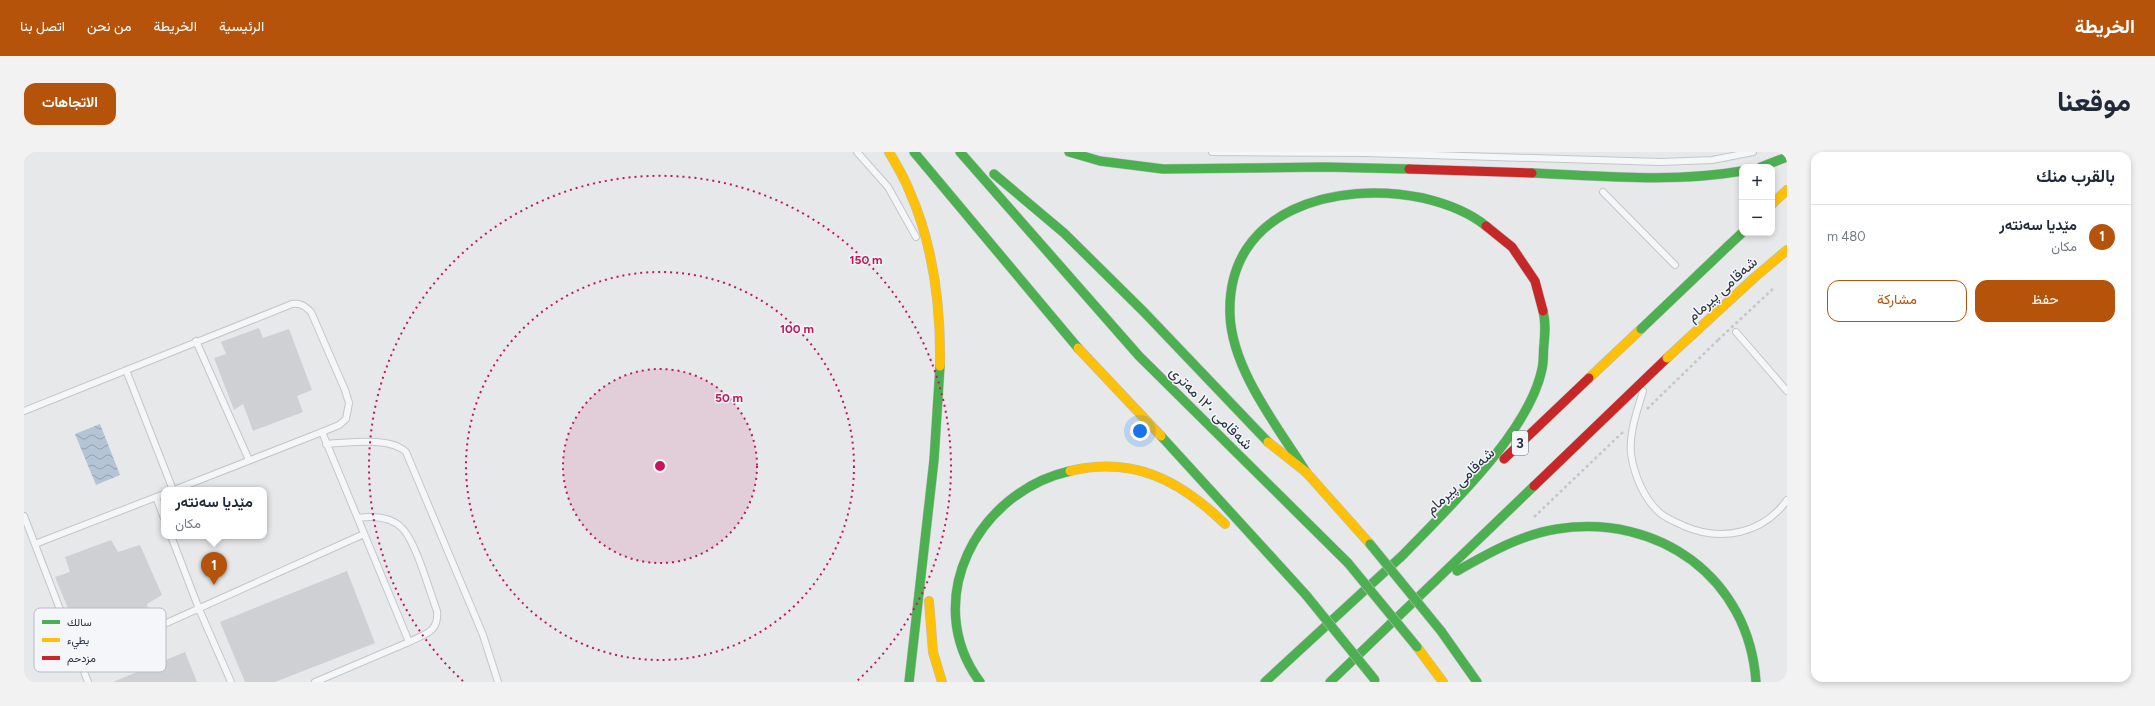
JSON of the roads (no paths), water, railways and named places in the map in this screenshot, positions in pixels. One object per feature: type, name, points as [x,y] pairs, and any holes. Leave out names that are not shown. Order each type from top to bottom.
[{"type":"highway","points":[[889,152],[909,187],[924,224],[936,276],[941,324],[940,402],[926,546],[909,682]]},
{"type":"highway","points":[[914,152],[1088,358],[1175,450],[1306,595],[1376,681]]},
{"type":"highway","name":"شەقامی ١٢٠ مەتری","points":[[960,152],[1139,356],[1348,563],[1417,647],[1443,682]]},
{"type":"highway","points":[[969,152],[1064,233],[1143,310],[1269,443],[1306,472],[1370,544],[1441,631],[1476,680]]},
{"type":"highway","points":[[1069,152],[1083,157],[1167,170],[1323,167],[1667,178],[1713,176],[1739,172]]},
{"type":"highway","points":[[1769,164],[1787,157]]},
{"type":"highway","points":[[1306,472],[1246,372],[1232,333],[1230,299],[1236,272],[1246,248],[1261,231],[1282,214],[1327,196],[1371,190],[1414,194],[1435,199],[1470,214],[1499,234],[1523,261],[1533,276],[1544,308],[1547,336],[1542,370],[1528,404],[1506,439],[1466,486],[1400,558]]},
{"type":"highway","points":[[1775,201],[1787,190]]},
{"type":"highway","name":"شەقامی پیرمام","points":[[1265,682],[1400,558],[1739,235]]},
{"type":"highway","name":"شەقامی پیرمام","points":[[1330,682],[1667,358],[1755,277],[1787,250]]},
{"type":"highway","points":[[980,682],[970,668],[959,639],[955,608],[957,579],[965,556],[985,523],[1002,504],[1029,485],[1059,472],[1076,468],[1116,466],[1144,471],[1170,480],[1187,491],[1233,532]]},
{"type":"highway","points":[[1430,586],[1500,547],[1532,536],[1559,530],[1595,526],[1629,529],[1662,541],[1690,556],[1705,569],[1724,592],[1743,624],[1754,651],[1756,682]]},
{"type":"highway","points":[[926,546],[931,638],[935,667],[942,682]]},
{"type":"highway","points":[[1314,626],[1327,641]]},
{"type":"highway","points":[[1262,671],[1309,641]]},
{"type":"highway","points":[[1340,657],[1352,673]]},
{"type":"lane","points":[[857,152],[888,187],[914,231],[924,254],[941,324]]},
{"type":"lane","points":[[1212,152],[1366,153],[1661,162],[1712,160],[1753,152]]},
{"type":"lane","points":[[1602,192],[1675,265]]},
{"type":"lane","points":[[24,411],[196,341],[292,304],[298,303],[304,306],[311,312],[345,390],[348,403],[346,420],[339,425],[322,432],[182,487]]},
{"type":"lane","points":[[1736,332],[1787,391]]},
{"type":"lane","points":[[196,341],[249,460]]},
{"type":"lane","points":[[126,370],[173,487]]},
{"type":"lane","points":[[1648,376],[1634,422],[1631,452],[1636,475],[1653,505],[1660,513],[1673,521],[1696,531],[1726,535],[1754,528],[1787,500]]},
{"type":"lane","points":[[322,432],[409,642]]},
{"type":"lane","points":[[326,444],[373,442],[398,445],[406,452],[483,635],[498,682]]},
{"type":"lane","points":[[35,544],[161,495]]},
{"type":"lane","points":[[156,497],[161,510]]},
{"type":"lane","points":[[24,516],[59,608]]},
{"type":"lane","points":[[315,682],[409,642],[431,630],[437,624],[437,611],[410,540],[401,527],[389,520],[374,516],[358,518]]},
{"type":"lane","points":[[166,624],[364,534]]},
{"type":"lane","points":[[172,539],[199,609],[231,682]]},
{"type":"lane","points":[[84,672],[88,682]]},
{"type":"water","points":[[100,424],[120,475],[96,485],[75,434]]},
{"type":"place","name":"مێدیا سەنتەر","points":[[214,585]]}]
